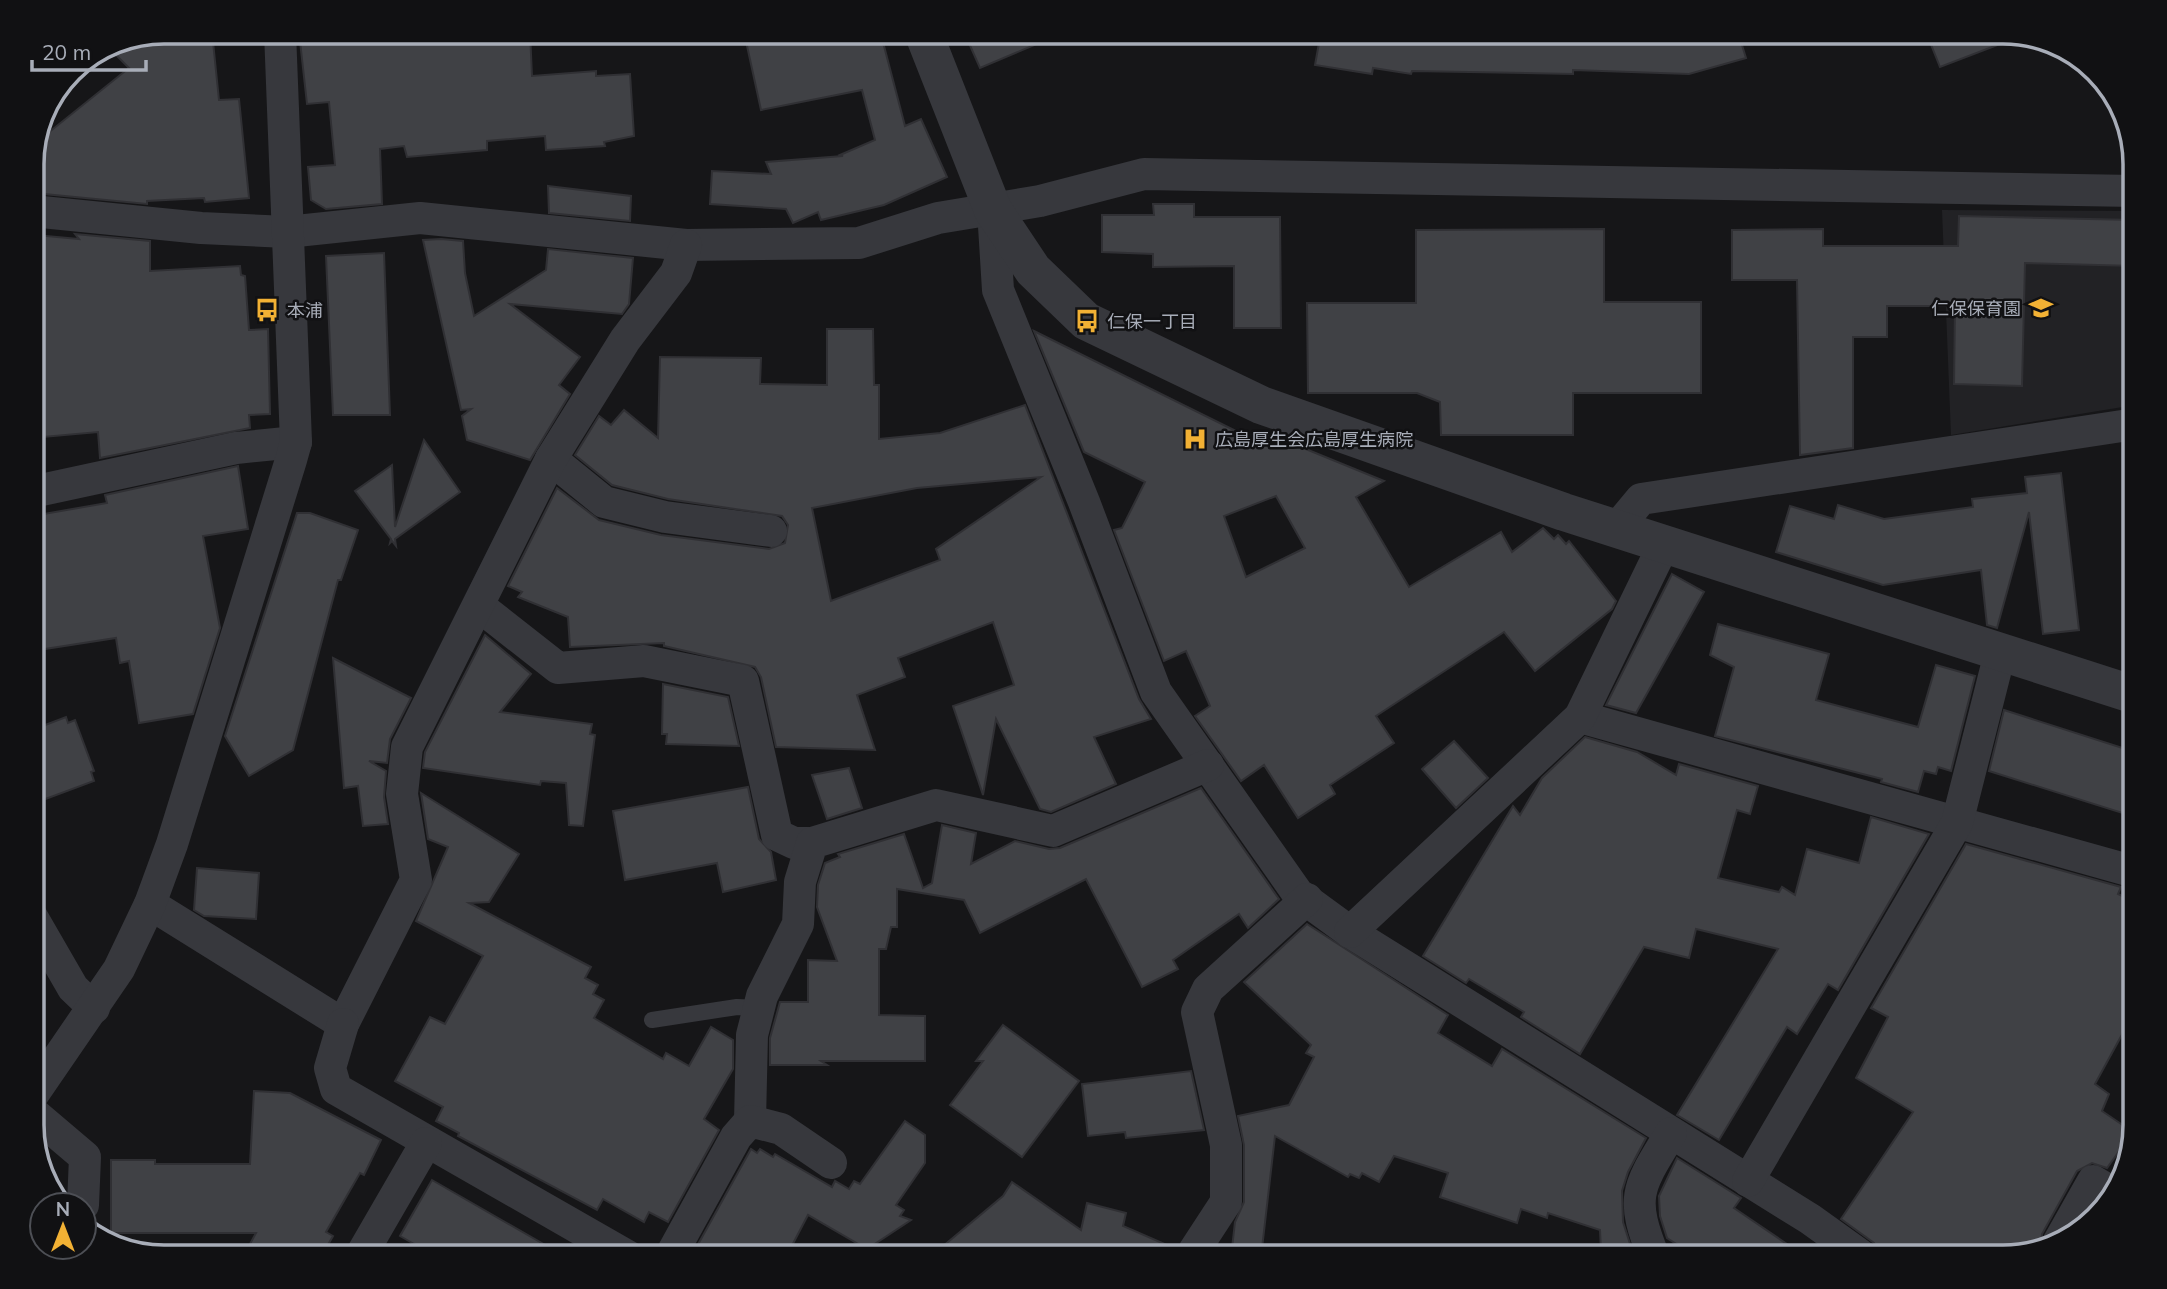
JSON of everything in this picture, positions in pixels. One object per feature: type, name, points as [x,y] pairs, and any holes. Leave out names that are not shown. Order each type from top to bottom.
[{"type":"street","points":[[44,1079],[119,969],[150,904],[176,831],[296,442],[280,44]]},
{"type":"street","points":[[928,44],[993,210],[1033,270],[1086,321],[1261,405],[1616,529],[2123,691]]},
{"type":"street","points":[[44,212],[201,228],[287,232],[420,218],[686,245],[859,243],[939,218],[1040,201],[1144,174],[2123,191]]},
{"type":"street","points":[[993,210],[998,290],[1084,502],[1156,692],[1298,894],[1350,932],[1810,1219],[1845,1245]]},
{"type":"street","points":[[606,1245],[336,1089],[330,1068],[343,1024],[416,880],[402,794],[407,747],[551,459],[625,340],[676,273],[686,245]]},
{"type":"street","points":[[1616,529],[1641,499],[2123,426]]},
{"type":"street","points":[[44,489],[236,448],[296,442]]},
{"type":"street","points":[[551,459],[604,502],[665,517],[771,531]]},
{"type":"street","points":[[1350,932],[1580,717],[1664,544]]},
{"type":"street","points":[[479,606],[558,668],[644,661],[743,681],[777,835],[794,843],[812,843],[936,805],[1053,831],[1208,765]]},
{"type":"street","points":[[1748,1181],[1957,823],[2000,653]]},
{"type":"street","points":[[1580,717],[2123,870]]},
{"type":"street","points":[[677,1245],[736,1137],[750,1121],[752,1035],[759,1008],[798,925],[800,882],[812,843]]},
{"type":"street","points":[[1198,1245],[1226,1202],[1226,1145],[1198,1012],[1208,989],[1307,899]]},
{"type":"street","points":[[150,904],[343,1024]]},
{"type":"street","points":[[44,938],[73,988],[94,1008]]},
{"type":"street","points":[[750,1121],[780,1129],[831,1163]]},
{"type":"street","points":[[44,1122],[85,1157],[84,1191]]},
{"type":"street","points":[[1649,1245],[1640,1223],[1640,1183],[1671,1133]]},
{"type":"street","points":[[367,1245],[426,1143]]},
{"type":"street","points":[[2067,1226],[2092,1181],[2105,1188]]},
{"type":"lane","points":[[652,1020],[737,1007],[759,1008]]},
{"type":"shaded area","name":"仁保保育園","points":[[1942,210],[2123,211],[2123,407],[1951,435]]},
{"type":"building","points":[[213,44],[219,100],[239,99],[249,198],[205,202],[204,198],[147,201],[147,204],[44,194],[44,156],[48,133],[129,68],[115,54],[140,46]]},
{"type":"building","points":[[300,44],[531,44],[532,76],[596,71],[596,76],[630,74],[634,136],[604,142],[605,146],[546,150],[545,136],[487,141],[487,150],[407,157],[404,146],[380,149],[382,204],[326,209],[311,200],[308,167],[335,165],[329,102],[307,104]]},
{"type":"building","points":[[747,44],[883,44],[905,126],[921,119],[947,177],[884,205],[821,220],[818,212],[793,223],[786,209],[710,204],[712,171],[771,174],[766,162],[843,156],[840,155],[875,140],[862,90],[761,110]]},
{"type":"building","points":[[969,44],[1037,44],[980,68]]},
{"type":"building","points":[[1319,44],[1742,44],[1746,58],[1689,74],[1573,70],[1573,74],[1412,71],[1411,74],[1373,68],[1372,74],[1315,65]]},
{"type":"building","points":[[1931,44],[2000,44],[1940,67]]},
{"type":"building","points":[[548,186],[631,196],[630,221],[549,213]]},
{"type":"building","points":[[1153,204],[1194,204],[1194,217],[1280,217],[1281,328],[1234,328],[1234,266],[1153,267],[1153,254],[1102,252],[1102,215],[1154,215]]},
{"type":"building","points":[[1959,216],[2123,220],[2123,266],[2025,263],[2022,386],[1954,384],[1955,306],[1887,306],[1887,337],[1853,337],[1853,448],[1800,455],[1797,280],[1732,280],[1732,230],[1823,229],[1823,246],[1958,246]]},
{"type":"building","points":[[1604,229],[1604,302],[1701,302],[1701,393],[1573,393],[1573,435],[1441,435],[1440,402],[1417,393],[1308,393],[1307,303],[1416,303],[1416,230]]},
{"type":"building","points":[[75,234],[150,241],[150,271],[240,266],[241,275],[245,276],[249,330],[268,329],[270,414],[249,415],[250,428],[100,458],[98,432],[44,437],[44,236],[79,239]]},
{"type":"building","points":[[423,240],[463,241],[465,273],[474,316],[546,270],[548,249],[633,258],[629,304],[622,314],[510,304],[580,357],[559,385],[570,394],[530,460],[467,440],[462,416],[471,409],[461,410]]},
{"type":"building","points":[[384,253],[390,415],[333,415],[326,256]]},
{"type":"building","points":[[827,329],[873,329],[874,385],[879,385],[879,439],[940,433],[1025,405],[1139,699],[1151,719],[1094,737],[1116,784],[1051,812],[1040,809],[996,719],[983,795],[953,706],[1014,685],[993,622],[898,658],[905,677],[857,695],[875,750],[776,747],[761,677],[755,667],[664,646],[664,643],[570,647],[568,617],[518,597],[522,592],[508,586],[557,488],[599,520],[661,535],[769,549],[785,543],[788,525],[782,516],[668,499],[612,485],[575,455],[599,416],[611,425],[624,410],[658,438],[660,357],[761,358],[760,384],[827,385]],"holes":[[[1041,477],[936,549],[940,560],[831,601],[812,508],[917,488]]]},
{"type":"building","points":[[1034,331],[1256,441],[1264,432],[1384,481],[1356,497],[1409,587],[1501,532],[1512,552],[1543,528],[1554,539],[1558,535],[1566,544],[1569,541],[1616,601],[1612,609],[1535,671],[1504,632],[1376,716],[1394,743],[1330,785],[1335,794],[1298,818],[1264,765],[1241,781],[1195,716],[1210,706],[1186,651],[1164,661],[1114,530],[1122,528],[1145,482],[1084,452]],"holes":[[[1276,496],[1305,548],[1246,577],[1224,516]]]},
{"type":"building","points":[[424,440],[460,492],[395,539],[396,546],[392,541],[390,543],[391,539],[355,491],[392,465],[395,527]]},
{"type":"building","points":[[238,466],[248,529],[203,536],[220,628],[193,714],[139,723],[129,661],[120,663],[116,638],[44,649],[44,514],[107,503],[105,495]]},
{"type":"building","points":[[2061,473],[2079,630],[2043,634],[2029,512],[1997,628],[1987,625],[1981,570],[1883,585],[1776,552],[1790,506],[1834,519],[1838,505],[1884,519],[1973,507],[1972,499],[2027,493],[2025,477]]},
{"type":"building","points":[[297,513],[310,513],[358,530],[341,580],[338,580],[293,750],[249,776],[225,736]]},
{"type":"building","points":[[1672,574],[1704,592],[1636,713],[1606,705]]},
{"type":"building","points":[[1718,624],[1829,654],[1816,700],[1918,727],[1936,665],[1975,676],[1951,771],[1938,767],[1936,774],[1924,771],[1918,792],[1881,782],[1882,779],[1715,736],[1734,667],[1710,655]]},
{"type":"building","points":[[485,635],[531,674],[500,712],[592,724],[590,734],[595,735],[583,826],[569,825],[566,783],[541,781],[540,785],[423,768],[425,752]]},
{"type":"building","points":[[333,658],[411,698],[390,739],[387,763],[369,761],[386,771],[384,797],[388,824],[363,826],[358,786],[344,788]]},
{"type":"building","points":[[663,684],[728,697],[739,746],[666,744],[667,734],[662,734]]},
{"type":"building","points":[[2004,710],[2123,748],[2123,813],[1989,771]]},
{"type":"building","points":[[66,717],[68,723],[75,720],[94,771],[91,772],[94,781],[44,800],[44,725]]},
{"type":"building","points":[[1585,737],[1637,752],[1676,775],[1679,764],[1758,786],[1750,814],[1737,810],[1718,878],[1779,892],[1782,887],[1795,895],[1807,849],[1859,863],[1871,817],[1929,834],[1838,990],[1828,984],[1797,1034],[1787,1027],[1719,1140],[1677,1115],[1778,949],[1696,929],[1689,958],[1644,947],[1580,1054],[1521,1017],[1524,1012],[1469,979],[1466,983],[1423,956],[1513,806],[1520,815],[1542,778]]},
{"type":"building","points":[[1454,741],[1488,778],[1456,808],[1422,769]]},
{"type":"building","points":[[849,768],[862,808],[827,819],[812,775]]},
{"type":"building","points":[[748,787],[759,839],[771,852],[776,880],[723,892],[717,863],[625,880],[613,811]]},
{"type":"building","points":[[1201,788],[1279,899],[1248,928],[1239,914],[1173,960],[1178,969],[1142,987],[1086,879],[980,933],[964,900],[897,889],[897,927],[891,927],[886,949],[879,949],[879,1015],[925,1016],[925,1061],[821,1061],[827,1065],[770,1065],[770,1038],[780,1002],[808,1002],[808,960],[837,961],[817,907],[818,885],[825,863],[840,857],[838,854],[904,834],[923,888],[932,883],[942,825],[976,833],[971,864],[1015,841],[1049,849],[1060,848]]},
{"type":"building","points":[[421,793],[519,854],[489,902],[469,903],[591,967],[585,978],[598,985],[593,994],[604,1000],[594,1018],[663,1059],[666,1053],[689,1066],[711,1027],[733,1040],[733,1069],[704,1119],[719,1130],[668,1222],[649,1212],[644,1222],[603,1199],[597,1210],[458,1136],[459,1133],[436,1121],[443,1107],[395,1081],[430,1017],[445,1024],[483,956],[416,921],[448,847],[428,839]]},
{"type":"building","points":[[1966,844],[2121,887],[2118,894],[2123,896],[2123,1033],[2095,1084],[2109,1094],[2102,1111],[2123,1125],[2120,1149],[2107,1168],[2092,1163],[2077,1171],[2042,1238],[2003,1245],[1875,1245],[1841,1219],[1913,1112],[1856,1078],[1888,1017],[1871,1008]]},
{"type":"building","points":[[197,868],[259,873],[256,919],[204,916],[194,910]]},
{"type":"building","points":[[1307,924],[1448,1015],[1438,1033],[1492,1066],[1502,1049],[1646,1138],[1628,1172],[1622,1191],[1623,1222],[1630,1245],[1601,1245],[1600,1230],[1548,1213],[1547,1218],[1521,1209],[1517,1223],[1440,1197],[1448,1173],[1394,1156],[1379,1182],[1362,1173],[1359,1178],[1350,1174],[1348,1177],[1275,1136],[1262,1245],[1232,1245],[1235,1222],[1244,1202],[1244,1145],[1238,1116],[1289,1105],[1314,1057],[1306,1053],[1311,1045],[1244,982]]},
{"type":"building","points":[[1003,1025],[1079,1081],[1022,1157],[950,1105],[983,1061],[976,1061]]},
{"type":"building","points":[[1191,1071],[1204,1130],[1126,1138],[1125,1132],[1088,1136],[1082,1084]]},
{"type":"building","points":[[254,1091],[290,1093],[381,1140],[364,1175],[360,1173],[326,1232],[333,1236],[328,1245],[250,1245],[256,1233],[111,1232],[111,1160],[155,1160],[155,1164],[250,1164]]},
{"type":"building","points":[[905,1121],[925,1135],[925,1163],[896,1205],[904,1210],[900,1216],[911,1220],[873,1245],[860,1245],[808,1215],[792,1245],[698,1245],[751,1149],[757,1153],[760,1149],[773,1157],[775,1154],[832,1187],[835,1181],[849,1189],[854,1181],[860,1184]]},
{"type":"building","points":[[1677,1158],[1741,1198],[1734,1208],[1788,1245],[1678,1245],[1667,1238],[1660,1216],[1659,1196]]},
{"type":"building","points":[[432,1180],[545,1245],[416,1245],[400,1236]]},
{"type":"building","points":[[1012,1182],[1081,1230],[1087,1203],[1126,1213],[1123,1226],[1167,1245],[944,1245],[1003,1196]]},
{"type":"place","name":"仁保保育園","points":[[2041,308]]},
{"type":"place","name":"本浦","points":[[267,310]]},
{"type":"place","name":"仁保一丁目","points":[[1087,321]]},
{"type":"place","name":"広島厚生会広島厚生病院","points":[[1195,439]]}]
